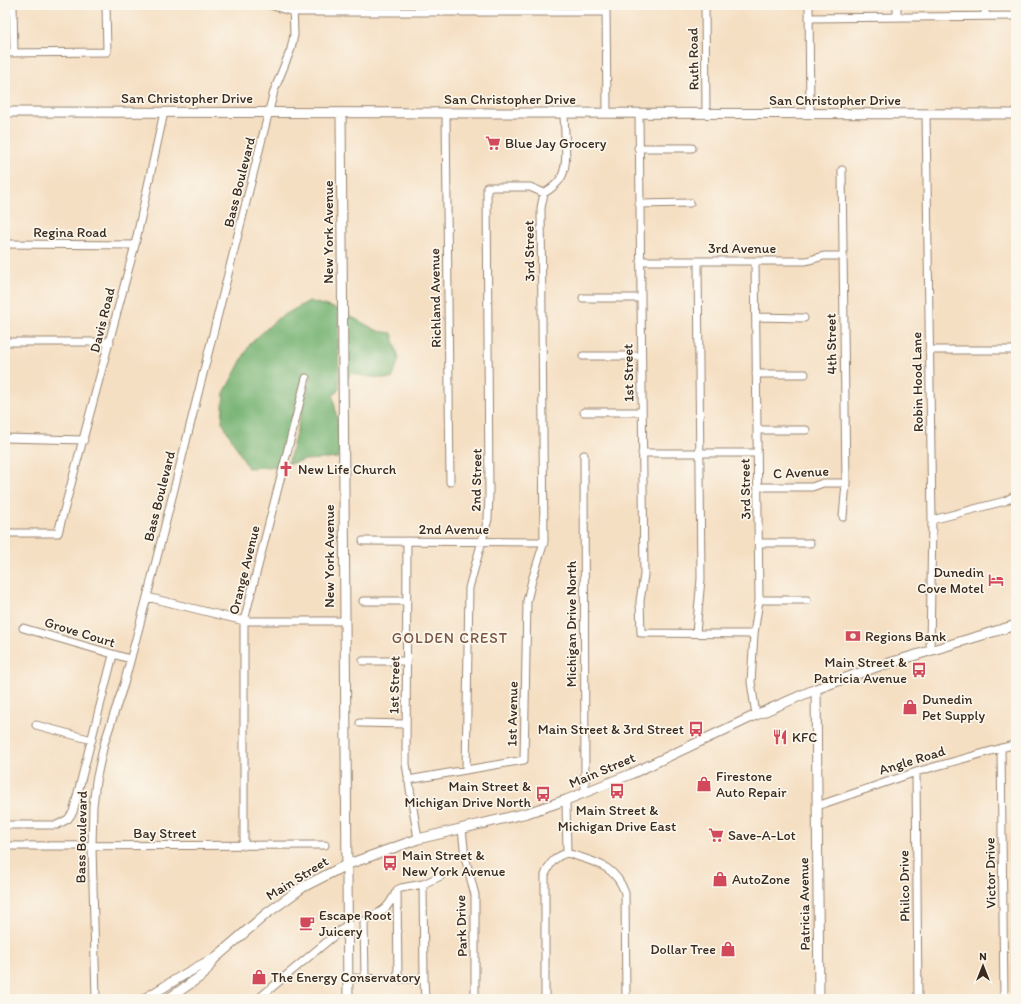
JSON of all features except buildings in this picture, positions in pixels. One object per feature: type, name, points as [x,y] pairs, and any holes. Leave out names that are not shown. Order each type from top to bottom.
[{"type":"street","points":[[13,5],[14,53]]},
{"type":"street","points":[[5,53],[107,52],[106,5]]},
{"type":"street","points":[[270,5],[293,8],[606,9],[607,113]]},
{"type":"street","name":"Ruth Road","points":[[705,5],[706,114]]},
{"type":"street","points":[[809,5],[810,114]]},
{"type":"street","points":[[897,5],[897,17]]},
{"type":"street","points":[[985,5],[985,16]]},
{"type":"street","name":"Bass Boulevard","points":[[96,999],[92,806],[96,781],[104,744],[130,660],[147,597],[270,112],[274,91],[291,49],[294,35],[293,8]]},
{"type":"street","points":[[809,18],[1016,16]]},
{"type":"street","name":"San Christopher Drive","points":[[5,112],[270,112],[341,114],[1016,114]]},
{"type":"street","name":"Davis Road","points":[[5,533],[58,533],[135,245],[164,112]]},
{"type":"street","points":[[544,193],[554,187],[562,176],[564,163],[564,113]]},
{"type":"street","name":"1st Street","points":[[639,113],[638,148],[644,575],[640,601],[641,633],[696,633]]},
{"type":"street","name":"New York Avenue","points":[[341,114],[348,999]]},
{"type":"street","name":"Richland Avenue","points":[[446,114],[450,482]]},
{"type":"street","name":"Robin Hood Lane","points":[[926,114],[932,520],[930,650]]},
{"type":"street","points":[[638,148],[692,148]]},
{"type":"street","name":"4th Street","points":[[842,170],[846,483],[843,517]]},
{"type":"street","name":"2nd Street","points":[[466,770],[469,588],[488,519],[489,494],[487,187],[530,187],[544,193]]},
{"type":"street","name":"3rd Street","points":[[544,193],[541,208],[544,542]]},
{"type":"street","points":[[639,204],[690,203]]},
{"type":"street","name":"Regina Road","points":[[5,244],[135,245]]},
{"type":"street","name":"3rd Avenue","points":[[640,260],[806,261],[824,256],[843,256]]},
{"type":"street","points":[[698,261],[701,579],[696,633],[754,634]]},
{"type":"street","name":"3rd Street","points":[[755,261],[759,600],[754,634],[751,682],[756,715]]},
{"type":"street","points":[[583,298],[640,298]]},
{"type":"street","points":[[756,317],[804,318]]},
{"type":"street","points":[[5,342],[110,342]]},
{"type":"street","points":[[929,350],[1016,350]]},
{"type":"street","points":[[584,356],[641,356]]},
{"type":"street","points":[[756,374],[805,374]]},
{"type":"street","name":"Orange Avenue","points":[[244,846],[244,621],[306,378]]},
{"type":"street","points":[[584,412],[642,412]]},
{"type":"street","points":[[757,430],[806,430]]},
{"type":"street","points":[[5,438],[84,440]]},
{"type":"street","points":[[642,453],[757,453]]},
{"type":"street","name":"Michigan Drive North","points":[[584,455],[585,793]]},
{"type":"street","name":"C Avenue","points":[[758,487],[812,487],[823,483],[846,483]]},
{"type":"street","points":[[932,520],[1005,501],[1016,495]]},
{"type":"street","name":"2nd Avenue","points":[[364,541],[544,542]]},
{"type":"street","name":"1st Street","points":[[407,541],[406,764],[408,780]]},
{"type":"street","name":"1st Avenue","points":[[408,780],[524,760],[527,601],[544,542]]},
{"type":"street","points":[[759,543],[810,543]]},
{"type":"street","points":[[147,597],[244,621],[344,621]]},
{"type":"street","points":[[759,600],[807,600]]},
{"type":"street","points":[[363,601],[407,601]]},
{"type":"street","name":"Main Street","points":[[168,999],[204,974],[214,959],[266,914],[299,890],[346,864],[418,839],[527,813],[566,800],[631,774],[756,715],[816,689],[859,673],[1016,624]]},
{"type":"street","name":"Grove Court","points":[[23,628],[130,660]]},
{"type":"street","points":[[5,826],[57,826],[68,819],[73,812],[113,655]]},
{"type":"street","points":[[364,661],[407,661]]},
{"type":"street","name":"Patricia Avenue","points":[[816,689],[819,999]]},
{"type":"street","points":[[360,723],[406,724]]},
{"type":"street","points":[[36,725],[92,740]]},
{"type":"street","name":"Angle Road","points":[[817,806],[916,772],[1016,744]]},
{"type":"street","name":"Victor Drive","points":[[1002,748],[1004,999]]},
{"type":"street","name":"Philco Drive","points":[[916,772],[918,999]]},
{"type":"street","points":[[408,780],[418,839]]},
{"type":"street","points":[[566,800],[567,853]]},
{"type":"street","name":"Park Drive","points":[[462,829],[465,857],[475,895],[475,999]]},
{"type":"street","name":"Bay Street","points":[[5,846],[325,845]]},
{"type":"street","points":[[546,999],[545,875],[550,862],[558,856],[567,853],[612,871],[621,881],[625,893],[626,999]]},
{"type":"street","points":[[365,978],[364,921],[380,914],[389,906],[397,890],[423,884],[440,876]]},
{"type":"street","points":[[423,884],[424,999]]},
{"type":"street","points":[[397,890],[398,979]]},
{"type":"street","points":[[258,999],[347,925]]},
{"type":"street","name":"Main Street","points":[[144,999],[179,980],[198,966],[214,959]]},
{"type":"street","points":[[348,978],[424,979]]},
{"type":"green space","points":[[309,301],[338,309],[339,389],[333,396],[338,424],[339,458],[305,460],[288,464],[311,375],[304,372],[280,466],[248,468],[222,422],[224,393],[250,344],[277,319]]},
{"type":"green space","points":[[346,314],[378,331],[392,333],[399,359],[392,379],[370,377],[351,373],[347,379]]},
{"type":"place","name":"Blue Jay Grocery","points":[[493,143]]},
{"type":"place","name":"New Life Church","points":[[286,469]]},
{"type":"place","name":"Dunedin Cove Motel","points":[[996,580]]},
{"type":"place","name":"Regions Bank","points":[[853,636]]},
{"type":"place","name":"Main Street & Patricia Avenue","points":[[919,670]]},
{"type":"place","name":"Dunedin Pet Supply","points":[[910,707]]},
{"type":"place","name":"Main Street & 3rd Street","points":[[696,729]]},
{"type":"place","name":"KFC","points":[[780,737]]},
{"type":"place","name":"Firestone Auto Repair","points":[[704,784]]},
{"type":"place","name":"Main Street & Michigan Drive East","points":[[617,791]]},
{"type":"place","name":"Main Street & Michigan Drive North","points":[[543,794]]},
{"type":"place","name":"Save-A-Lot","points":[[716,835]]},
{"type":"place","name":"Main Street & New York Avenue","points":[[390,863]]},
{"type":"place","name":"AutoZone","points":[[720,879]]},
{"type":"place","name":"Escape Root Juicery","points":[[307,923]]},
{"type":"place","name":"Dollar Tree","points":[[728,949]]},
{"type":"place","name":"The Energy Conservatory","points":[[259,977]]},
{"type":"district","name":"GOLDEN CREST","points":[[450,638]]}]
